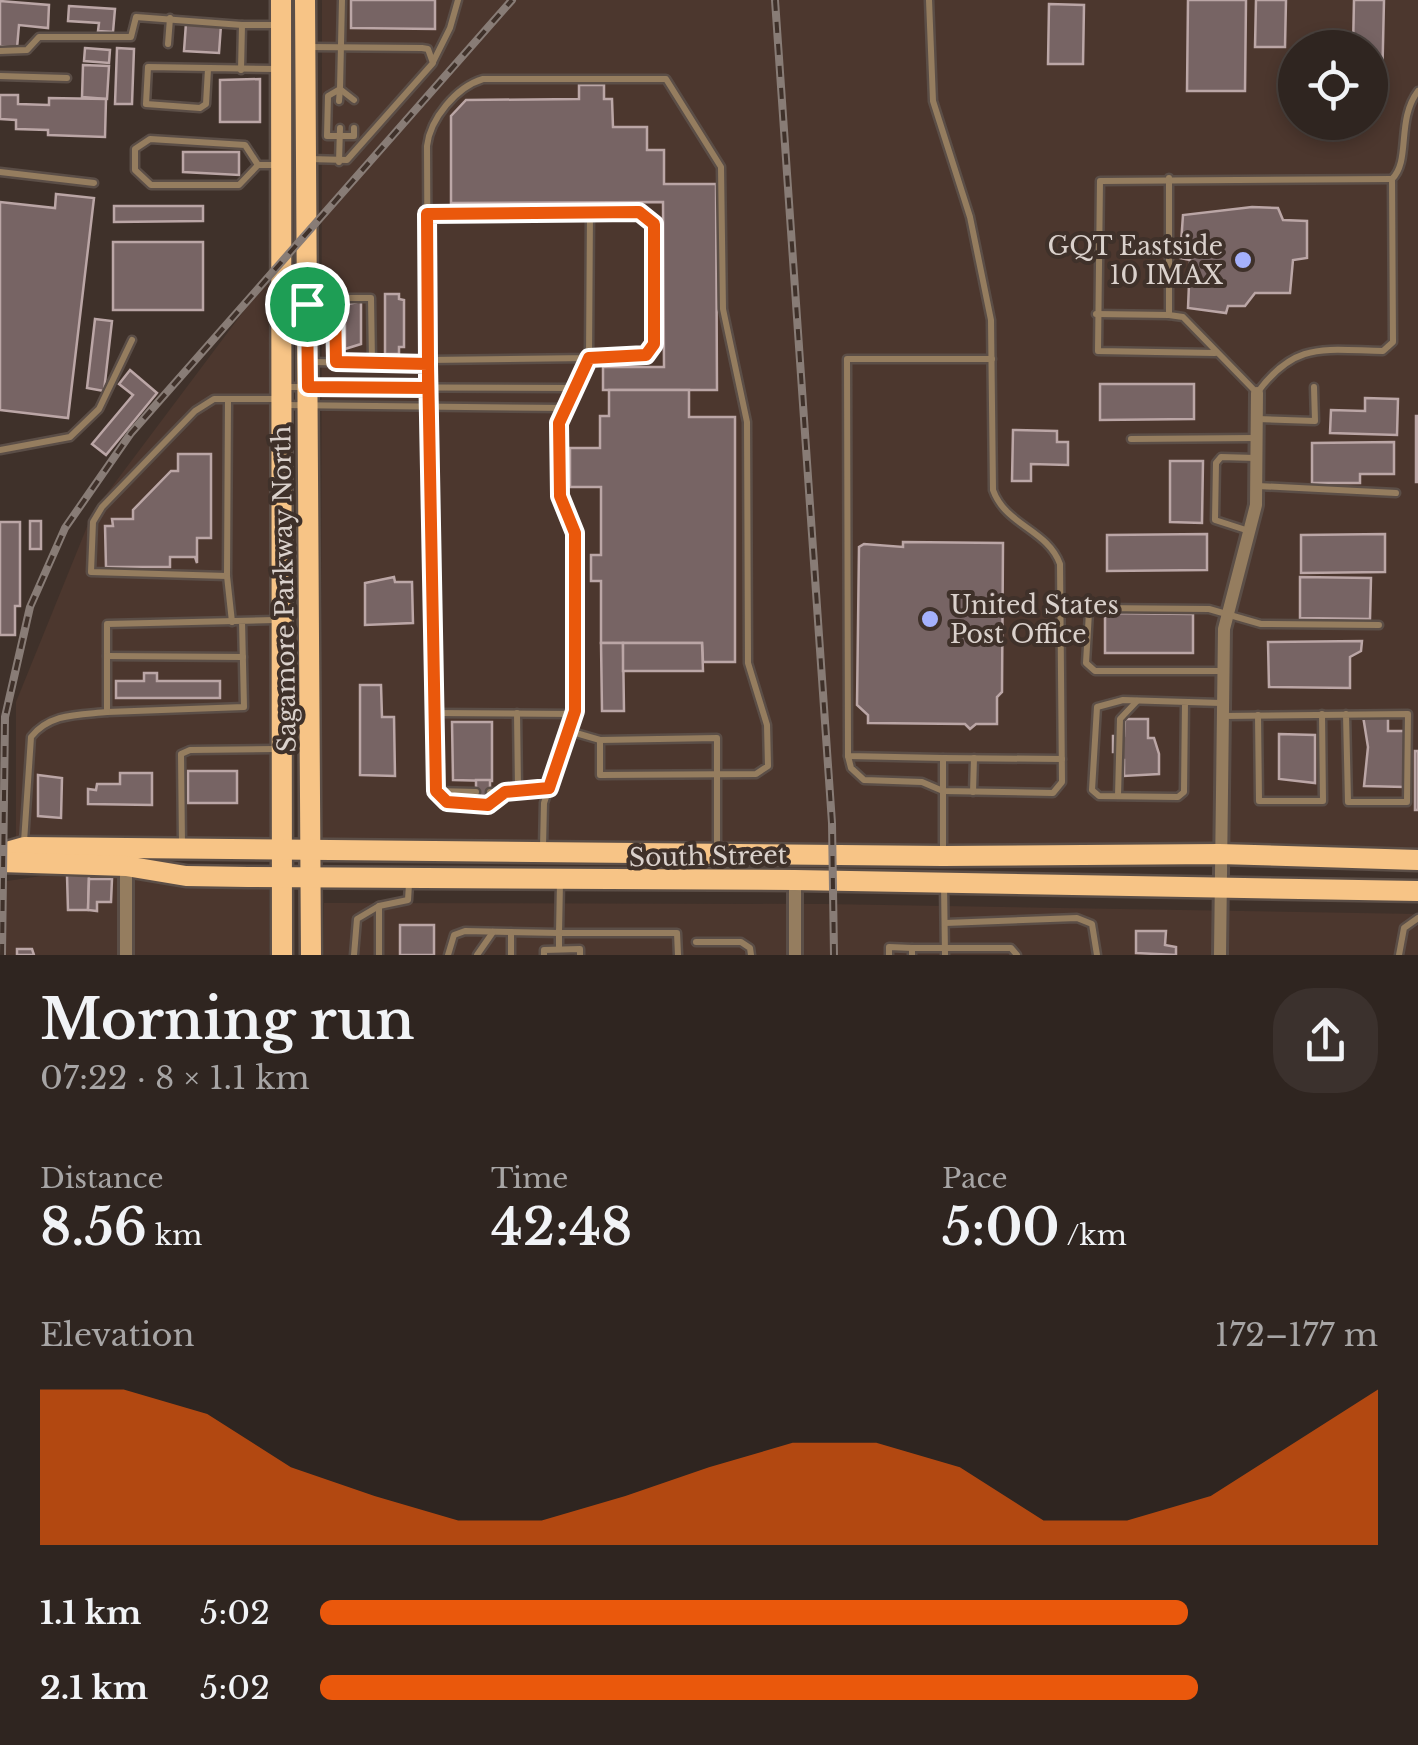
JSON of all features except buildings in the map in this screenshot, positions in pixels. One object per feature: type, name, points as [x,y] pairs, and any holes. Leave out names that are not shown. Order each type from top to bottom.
[{"type":"main road","name":"Sagamore Parkway North","points":[[281,0],[282,955]]},
{"type":"main road","name":"Sagamore Parkway North","points":[[305,0],[311,955]]},
{"type":"main road","name":"South Street","points":[[0,854],[24,847],[943,856],[1218,854],[1418,860]]},
{"type":"main road","points":[[943,856],[944,883]]},
{"type":"main road","name":"South Street","points":[[0,862],[126,866],[186,876],[282,878],[795,880],[1418,891]]},
{"type":"street","points":[[1220,955],[1218,854],[1223,670],[1228,614],[1256,486],[1256,393]]},
{"type":"street","points":[[126,866],[126,955]]},
{"type":"street","points":[[795,880],[795,955]]},
{"type":"lane","points":[[340,100],[342,0]]},
{"type":"lane","points":[[307,159],[346,160],[432,63],[450,28],[458,0]]},
{"type":"lane","points":[[929,0],[933,101],[970,218],[991,320],[992,359],[993,490],[1005,513],[1048,541],[1060,564],[1062,782],[1054,794],[944,792],[922,782],[864,780],[851,768],[848,756],[846,359],[992,359]]},
{"type":"lane","points":[[0,51],[27,50],[39,37],[131,37],[136,17],[282,26]]},
{"type":"lane","points":[[168,44],[170,18]]},
{"type":"lane","points":[[241,70],[242,24]]},
{"type":"lane","points":[[306,47],[422,48],[428,49],[432,63]]},
{"type":"lane","points":[[208,69],[206,104],[200,108],[146,104],[148,67],[282,68]]},
{"type":"lane","points":[[0,76],[68,78]]},
{"type":"lane","points":[[505,792],[488,805],[447,802],[436,791],[432,712],[427,214],[431,126],[470,85],[483,79],[661,77],[672,85],[718,159],[724,309],[747,422],[748,663],[767,725],[768,757],[763,773],[600,775],[600,740]]},
{"type":"lane","points":[[340,89],[354,100]]},
{"type":"lane","points":[[340,89],[328,96],[327,136],[340,132],[354,136],[354,128]]},
{"type":"lane","points":[[1096,314],[1183,318],[1256,393],[1280,365],[1308,350],[1390,348],[1392,180],[1401,166],[1407,107],[1418,92]]},
{"type":"lane","points":[[339,162],[340,132]]},
{"type":"lane","points":[[258,165],[246,145],[150,139],[135,149],[134,170],[151,185],[240,184],[258,165],[282,165]]},
{"type":"lane","points":[[0,172],[94,184]]},
{"type":"lane","points":[[1169,178],[1170,315]]},
{"type":"lane","points":[[1215,353],[1101,354],[1096,348],[1100,181],[1392,180]]},
{"type":"lane","points":[[543,853],[544,803],[575,714],[575,533],[560,496],[559,423],[589,358],[590,212]]},
{"type":"lane","points":[[308,362],[589,358],[636,356],[652,350],[656,231],[651,218],[639,212],[427,214]]},
{"type":"lane","points":[[336,362],[335,298],[371,298],[372,362]]},
{"type":"lane","points":[[361,311],[371,303]]},
{"type":"lane","points":[[307,304],[335,304]]},
{"type":"lane","points":[[336,324],[345,317]]},
{"type":"lane","points":[[0,450],[70,436],[99,409],[132,340]]},
{"type":"lane","points":[[227,576],[92,572],[93,522],[102,507],[195,411],[214,399],[428,388],[575,388]]},
{"type":"lane","points":[[1256,419],[1315,421],[1314,388]]},
{"type":"lane","points":[[283,397],[428,407],[566,408]]},
{"type":"lane","points":[[228,400],[227,576],[232,622]]},
{"type":"lane","points":[[1131,439],[1256,438]]},
{"type":"lane","points":[[1249,531],[1215,520],[1216,463],[1221,457],[1256,458]]},
{"type":"lane","points":[[1256,486],[1292,487],[1302,492],[1396,493]]},
{"type":"lane","points":[[1223,670],[1095,671],[1086,663],[1089,612],[1098,608],[1209,609],[1261,624],[1379,625]]},
{"type":"lane","points":[[106,712],[107,624],[282,619]]},
{"type":"lane","points":[[24,847],[30,736],[40,725],[55,718],[106,712],[244,708],[242,621]]},
{"type":"lane","points":[[107,656],[243,657]]},
{"type":"lane","points":[[1185,702],[1184,792],[1178,797],[1099,796],[1092,790],[1097,707],[1108,702],[1138,700],[1185,702],[1258,715],[1322,714],[1346,714],[1408,714],[1407,802],[1348,802],[1346,714]]},
{"type":"lane","points":[[1118,796],[1119,726],[1123,712],[1138,700]]},
{"type":"lane","points":[[432,712],[575,714]]},
{"type":"lane","points":[[517,713],[518,789]]},
{"type":"lane","points":[[1258,715],[1259,801],[1322,801],[1322,714]]},
{"type":"lane","points":[[569,732],[600,740],[718,738],[717,854]]},
{"type":"lane","points":[[182,850],[181,754],[190,750],[282,749]]},
{"type":"lane","points":[[848,756],[1062,759]]},
{"type":"lane","points":[[943,856],[944,758]]},
{"type":"lane","points":[[973,792],[974,758]]},
{"type":"lane","points":[[490,792],[549,788]]},
{"type":"lane","points":[[436,791],[476,792]]},
{"type":"lane","points":[[354,955],[356,919],[379,906],[408,900],[409,879]]},
{"type":"lane","points":[[559,949],[560,881]]},
{"type":"lane","points":[[944,883],[944,952]]},
{"type":"lane","points":[[379,906],[380,955]]},
{"type":"lane","points":[[944,923],[1077,918],[1092,924],[1098,955]]},
{"type":"lane","points":[[1399,955],[1404,928],[1418,918]]},
{"type":"lane","points":[[477,955],[494,932]]},
{"type":"lane","points":[[511,932],[511,955]]},
{"type":"lane","points":[[448,955],[454,935],[511,932],[677,933],[678,955]]},
{"type":"lane","points":[[696,942],[741,942],[750,948],[751,955]]},
{"type":"lane","points":[[888,955],[889,947],[944,952],[1012,948],[1017,955]]},
{"type":"lane","points":[[544,955],[544,950],[559,949],[580,949],[580,955]]},
{"type":"shaded area","points":[[322,0],[1418,0],[1418,854],[321,842]]},
{"type":"shaded area","points":[[282,260],[282,852],[16,847],[16,702],[93,512]]},
{"type":"shaded area","points":[[41,876],[269,880],[269,955],[0,955],[0,882]]},
{"type":"shaded area","points":[[324,903],[826,904],[1418,914],[1418,955],[324,955]]},
{"type":"railway","points":[[2,955],[5,717],[30,607],[65,528],[131,433],[512,0]]},
{"type":"railway","points":[[775,0],[832,823],[834,955]]},
{"type":"place","name":"GQT Eastside 10 IMAX","points":[[1243,260]]},
{"type":"place","name":"United States Post Office","points":[[930,619]]},
{"type":"route","points":[[307,304],[308,387],[428,388],[428,364],[428,360],[427,214],[639,212],[654,224],[652,350],[646,355],[589,358],[559,423],[560,496],[575,533],[575,711],[549,788],[505,792],[488,805],[447,802],[436,791],[428,364],[336,362],[335,304],[307,304]]}]
